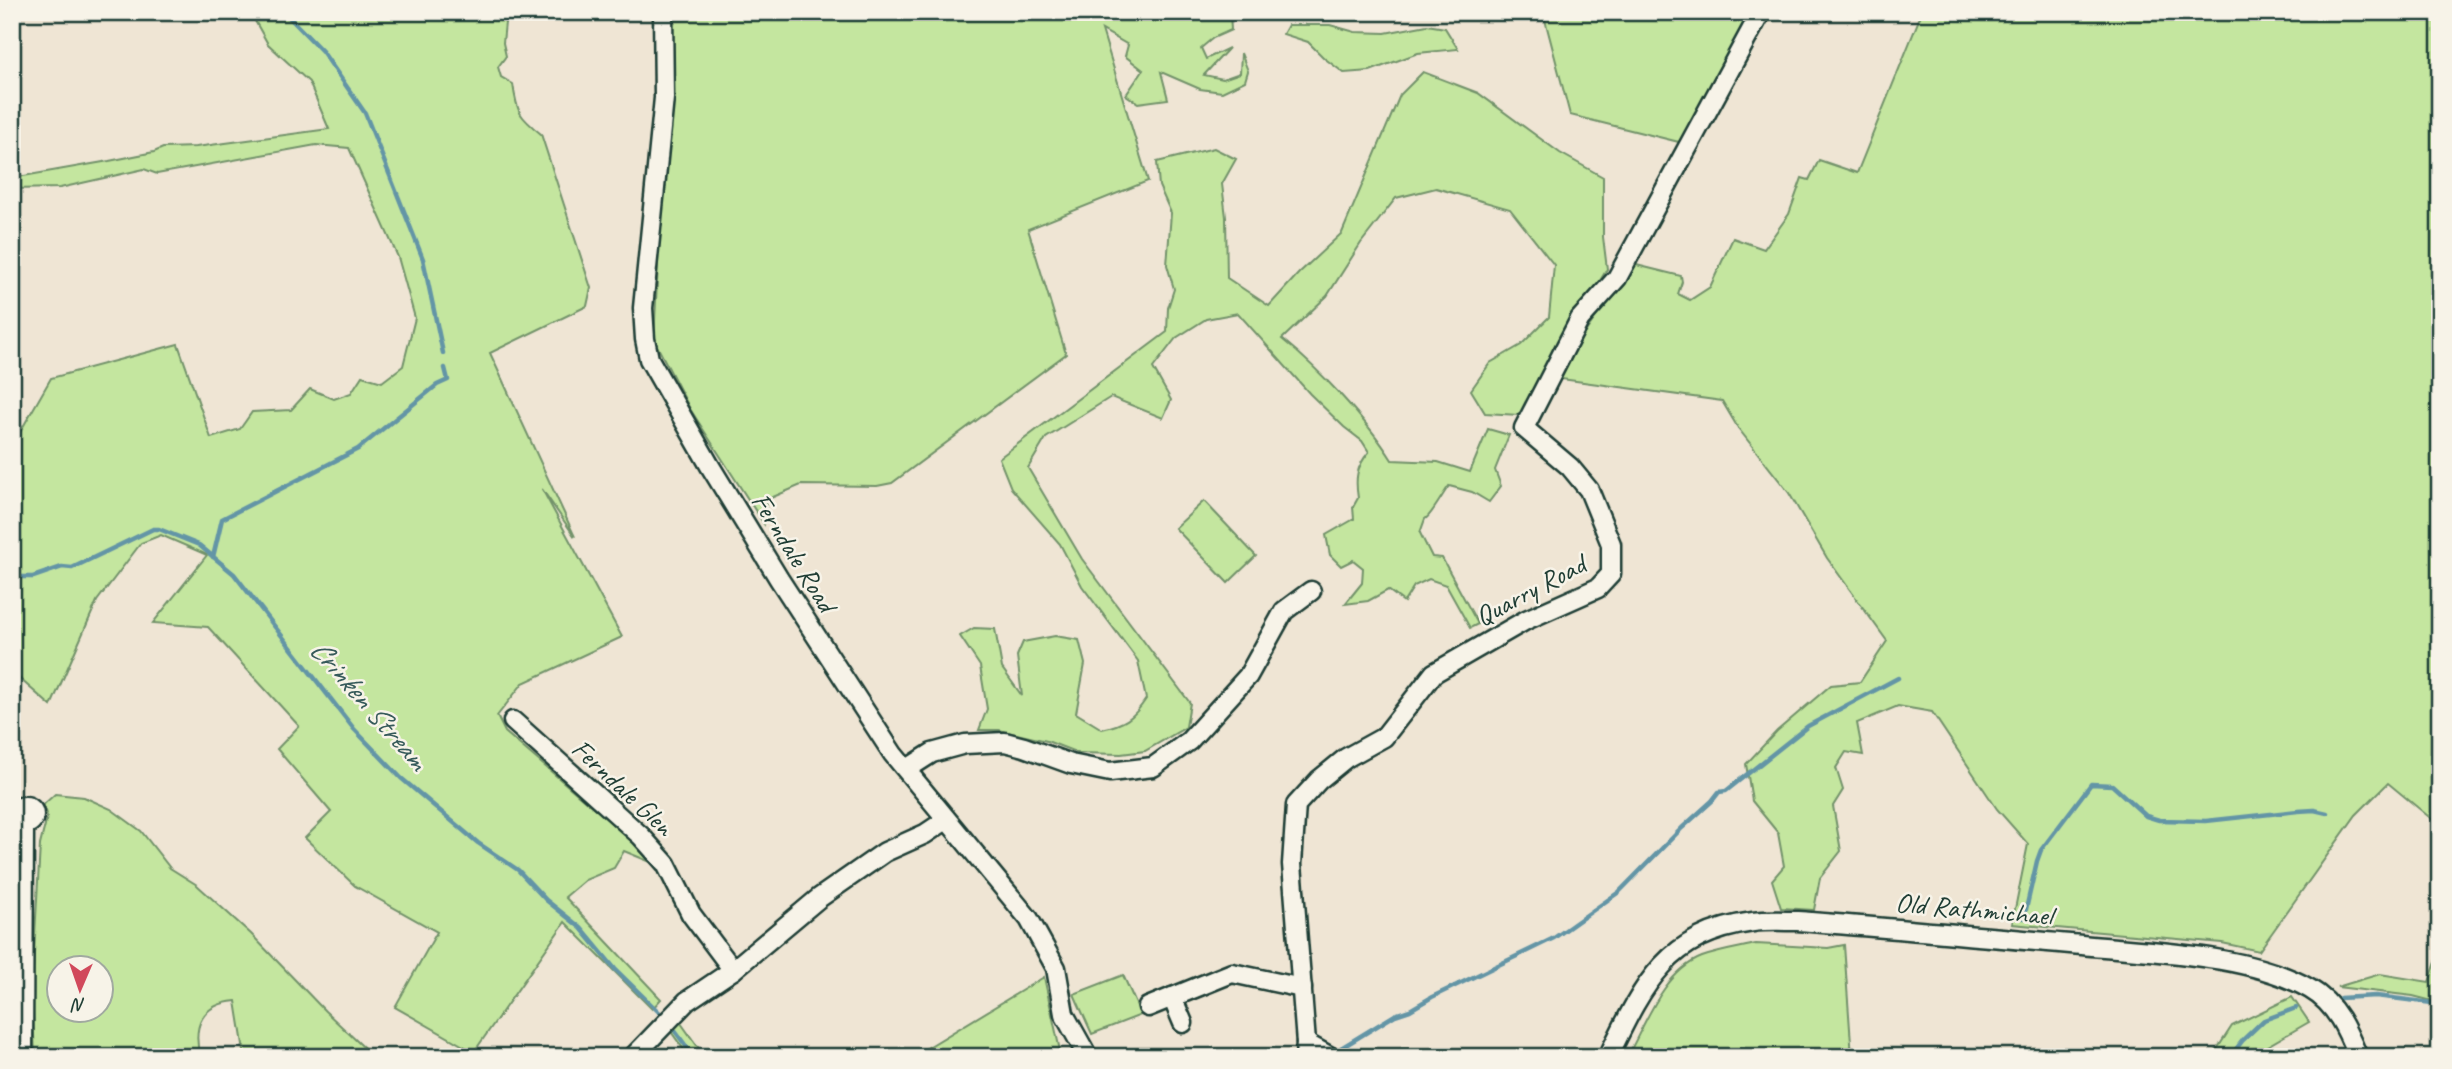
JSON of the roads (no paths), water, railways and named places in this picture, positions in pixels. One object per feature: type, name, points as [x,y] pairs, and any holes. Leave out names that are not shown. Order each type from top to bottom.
[{"type":"street","name":"Ferndale Road","points":[[663,12],[664,98],[643,309],[649,359],[779,579],[893,754],[1029,919],[1056,968],[1064,1014],[1088,1057]]},
{"type":"street","name":"Quarry Road","points":[[1306,1050],[1292,864],[1296,805],[1319,780],[1346,758],[1384,737],[1434,673],[1526,620],[1598,588],[1611,574],[1611,544],[1589,490],[1570,467],[1524,428],[1580,319],[1617,278],[1761,12]]},
{"type":"street","points":[[908,769],[932,753],[965,744],[1005,742],[1071,764],[1111,772],[1153,767],[1189,741],[1248,676],[1284,611],[1311,591]]},
{"type":"street","name":"Ferndale Glen","points":[[513,721],[640,836],[666,864],[691,914],[733,970]]},
{"type":"street","points":[[19,813],[23,1057]]},
{"type":"street","points":[[633,1057],[687,1001],[733,970],[819,898],[885,852],[926,834],[946,820]]},
{"type":"street","name":"Old Rathmichael","points":[[1608,1057],[1628,1013],[1664,961],[1691,942],[1723,930],[1754,922],[1797,921],[2204,957],[2246,967],[2282,976],[2313,990],[2339,1013],[2358,1057]]},
{"type":"street","points":[[1148,1007],[1232,973],[1302,988]]},
{"type":"street","points":[[1172,997],[1183,1023]]},
{"type":"street","points":[[1306,1050],[1331,1057]]},
{"type":"waterway","points":[[284,12],[322,51],[365,113],[423,259],[443,353]]},
{"type":"waterway","points":[[213,557],[222,519],[358,449],[437,385],[448,380],[445,368]]},
{"type":"waterway","name":"Crinken Stream","points":[[12,577],[33,577],[62,567],[72,568],[153,529],[199,545],[234,574],[354,729],[401,778],[478,843],[518,870],[546,900],[581,928],[615,969],[663,1016]]},
{"type":"waterway","points":[[1341,1048],[1395,1015],[1554,938],[1619,892],[1719,792],[1726,791],[1808,726],[1898,678]]},
{"type":"waterway","points":[[2024,918],[2041,850],[2091,784],[2112,785],[2146,816],[2159,820],[2206,821],[2314,810],[2327,813]]},
{"type":"waterway","name":"Crinken Stream","points":[[2340,998],[2376,996],[2440,1004]]},
{"type":"waterway","name":"Crinken Stream","points":[[2230,1057],[2264,1020],[2296,1008]]},
{"type":"waterway","name":"Crinken Stream","points":[[675,1031],[694,1057]]}]
